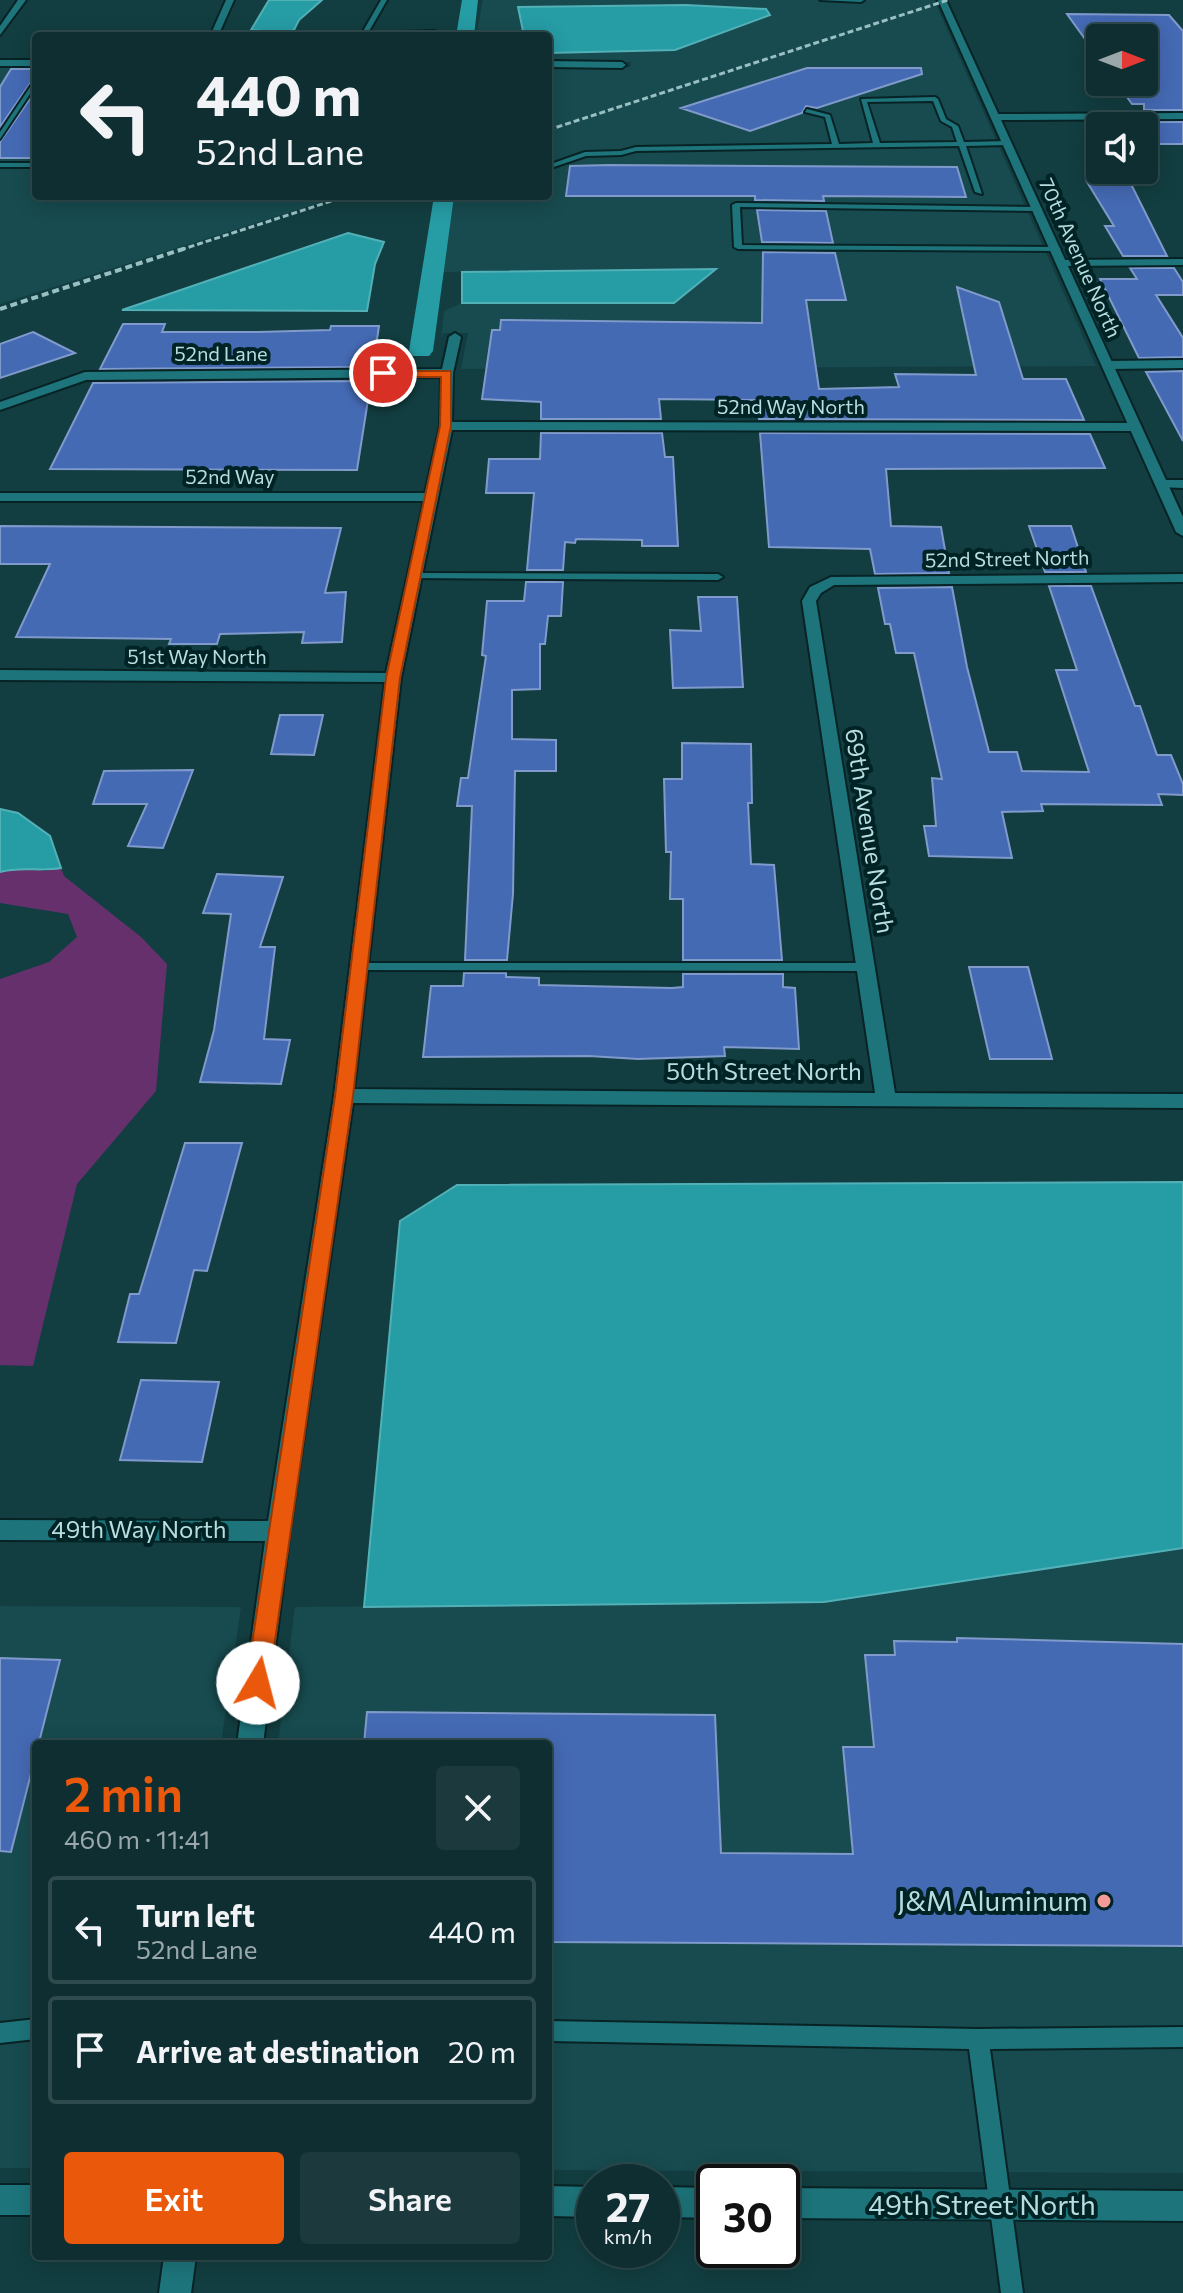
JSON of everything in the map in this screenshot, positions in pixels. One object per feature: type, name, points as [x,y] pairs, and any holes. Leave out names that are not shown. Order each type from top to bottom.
[{"type":"street","points":[[0,32],[22,0]]},
{"type":"street","points":[[216,32],[230,0]]},
{"type":"street","name":"70th Avenue North","points":[[942,0],[1183,532]]},
{"type":"street","points":[[0,63],[32,63]]},
{"type":"street","points":[[552,64],[622,65]]},
{"type":"street","points":[[996,117],[1183,116]]},
{"type":"street","points":[[1063,263],[1183,262]]},
{"type":"street","points":[[251,1740],[278,1531],[344,1096],[393,678],[446,426],[447,373],[455,337]]},
{"type":"street","points":[[1109,365],[1183,364]]},
{"type":"street","name":"52nd Lane","points":[[0,406],[85,376],[447,373]]},
{"type":"street","name":"52nd Way North","points":[[446,426],[1136,427]]},
{"type":"street","points":[[1162,484],[1183,484]]},
{"type":"street","name":"52nd Way","points":[[0,497],[430,497]]},
{"type":"street","name":"52nd Street North","points":[[831,581],[1183,578]]},
{"type":"street","name":"69th Avenue North","points":[[831,581],[815,590],[809,601],[886,1098]]},
{"type":"street","name":"51st Way North","points":[[0,675],[393,678]]},
{"type":"street","name":"50th Street North","points":[[344,1096],[1183,1101]]},
{"type":"street","name":"49th Way North","points":[[0,1530],[278,1531]]},
{"type":"street","points":[[0,2200],[32,2200]]},
{"type":"street","points":[[552,2201],[576,2202]]},
{"type":"street","name":"49th Street North","points":[[800,2203],[1183,2206]]},
{"type":"street","points":[[175,2293],[179,2260]]},
{"type":"lane","points":[[366,32],[384,0]]},
{"type":"lane","points":[[823,0],[861,0]]},
{"type":"lane","points":[[0,137],[32,86]]},
{"type":"lane","points":[[877,145],[863,100],[935,99],[943,120],[955,126],[979,192]]},
{"type":"lane","points":[[807,111],[828,116],[836,146]]},
{"type":"lane","points":[[552,166],[585,154],[621,153],[636,149],[1008,143]]},
{"type":"lane","points":[[0,165],[32,165]]},
{"type":"lane","points":[[1038,209],[736,205],[738,247],[1057,249]]},
{"type":"lane","points":[[413,576],[718,577]]},
{"type":"lane","points":[[359,967],[865,967]]},
{"type":"lane","points":[[0,2033],[32,2029]]},
{"type":"lane","points":[[552,2031],[978,2039],[1183,2037]]},
{"type":"lane","points":[[978,2039],[1012,2293]]},
{"type":"shaded area","points":[[483,0],[934,0],[1096,366],[461,369],[468,333],[443,333],[441,339],[444,311],[462,303],[674,303],[715,270],[435,272],[446,200],[552,200],[552,67],[631,67],[631,62],[552,62],[552,53],[675,50],[770,15],[766,9],[686,5],[519,7],[523,32],[477,32]]},
{"type":"shaded area","points":[[0,66],[32,66],[32,200],[328,200],[0,304]]},
{"type":"shaded area","points":[[19,867],[44,871],[61,868],[64,876],[141,937],[167,964],[156,1091],[77,1184],[33,1366],[0,1365],[0,979],[49,962],[77,937],[68,914],[0,903],[0,872]]},
{"type":"shaded area","points":[[1183,1548],[1183,2173],[800,2171],[800,2164],[696,2164],[696,2171],[680,2171],[680,2164],[576,2164],[576,2170],[552,2170],[552,1740],[278,1740],[295,1607],[824,1602]]},
{"type":"shaded area","points":[[0,1606],[241,1607],[222,1740],[32,1740],[32,2168],[0,2168]]},
{"type":"water","points":[[269,0],[322,0],[299,20],[294,30],[251,30]]},
{"type":"water","points":[[686,5],[766,9],[770,15],[675,50],[552,53],[552,32],[523,32],[518,7]]},
{"type":"water","points":[[348,233],[384,242],[375,264],[367,311],[122,310]]},
{"type":"water","points":[[716,269],[674,303],[462,303],[462,272]]},
{"type":"water","points":[[0,809],[18,813],[50,836],[61,868],[0,872]]},
{"type":"water","points":[[1183,1182],[1183,1548],[824,1602],[364,1607],[400,1221],[457,1185]]},
{"type":"building","points":[[1067,14],[1169,15],[1183,31],[1183,110],[1144,110],[1144,104],[1132,104],[1126,96],[1158,96],[1158,24],[1086,24],[1086,40]]},
{"type":"building","points":[[807,68],[921,68],[922,74],[817,108],[806,106],[802,113],[750,131],[681,108]]},
{"type":"building","points":[[11,69],[32,69],[32,81],[0,127],[0,87]]},
{"type":"building","points":[[32,96],[32,158],[0,158],[0,142]]},
{"type":"building","points":[[1158,122],[1183,122],[1183,144],[1158,144]]},
{"type":"building","points":[[570,166],[957,167],[966,197],[823,196],[824,201],[755,200],[755,196],[566,196]]},
{"type":"building","points":[[1088,184],[1131,184],[1167,256],[1123,256],[1105,226],[1114,226]]},
{"type":"building","points":[[757,210],[826,211],[833,243],[762,242]]},
{"type":"building","points":[[763,252],[835,253],[846,300],[806,300],[819,389],[899,387],[895,374],[976,375],[957,287],[999,302],[1023,379],[1066,379],[1084,420],[759,419],[756,400],[659,399],[661,419],[541,419],[541,402],[482,399],[492,330],[500,330],[501,320],[762,323]]},
{"type":"building","points":[[1130,268],[1174,268],[1183,282],[1183,295],[1156,295],[1183,338],[1183,357],[1139,358],[1100,279],[1137,279]]},
{"type":"building","points":[[123,324],[165,324],[162,332],[258,332],[379,326],[373,367],[100,369]]},
{"type":"building","points":[[33,332],[75,353],[0,378],[0,344]]},
{"type":"building","points":[[1183,371],[1183,441],[1146,372]]},
{"type":"building","points":[[371,381],[357,470],[50,469],[93,383]]},
{"type":"building","points":[[541,433],[662,433],[665,457],[673,457],[678,546],[642,546],[642,540],[576,539],[575,543],[565,542],[563,570],[527,570],[534,493],[486,493],[489,459],[540,459]]},
{"type":"building","points":[[760,433],[1090,434],[1105,468],[886,469],[891,526],[941,527],[949,573],[875,574],[870,549],[769,547]]},
{"type":"building","points":[[0,526],[341,528],[325,593],[346,592],[342,642],[302,643],[304,632],[220,634],[217,644],[169,644],[171,639],[16,637],[50,564],[0,564]]},
{"type":"building","points":[[1029,526],[1071,526],[1086,572],[1045,572]]},
{"type":"building","points":[[526,582],[563,582],[561,616],[548,616],[545,644],[540,644],[540,689],[512,690],[512,739],[556,740],[556,771],[515,771],[513,894],[507,960],[465,960],[472,806],[457,806],[461,778],[468,778],[486,656],[482,655],[487,601],[524,601]]},
{"type":"building","points":[[1049,586],[1091,586],[1135,706],[1140,706],[1157,755],[1171,755],[1183,784],[1183,795],[1158,794],[1162,805],[1041,804],[1043,811],[1002,812],[1012,858],[929,856],[924,826],[936,826],[932,778],[942,779],[914,653],[896,653],[890,624],[885,624],[878,588],[952,587],[967,667],[989,752],[1017,752],[1022,771],[1089,772],[1056,670],[1077,670]]},
{"type":"building","points":[[698,597],[737,597],[743,687],[673,688],[670,630],[701,631]]},
{"type":"building","points":[[280,715],[323,715],[314,755],[271,754]]},
{"type":"building","points":[[682,743],[751,744],[752,803],[748,803],[751,864],[774,865],[782,960],[683,960],[683,899],[670,899],[671,852],[666,852],[664,779],[682,779]]},
{"type":"building","points":[[193,770],[163,848],[128,846],[147,804],[93,804],[104,771]]},
{"type":"building","points":[[217,874],[283,877],[260,947],[275,947],[264,1039],[290,1040],[281,1084],[200,1082],[214,1030],[231,914],[203,913]]},
{"type":"building","points":[[969,967],[1028,967],[1052,1059],[990,1059]]},
{"type":"building","points":[[464,973],[506,973],[506,977],[539,978],[539,985],[672,988],[683,987],[683,974],[783,974],[783,987],[795,988],[799,1049],[724,1047],[725,1056],[638,1059],[589,1056],[423,1057],[431,986],[463,986]]},
{"type":"building","points":[[185,1143],[242,1143],[207,1271],[194,1270],[176,1343],[118,1342],[130,1294],[139,1294]]},
{"type":"building","points":[[141,1380],[219,1382],[202,1462],[120,1460]]},
{"type":"building","points":[[957,1638],[1183,1644],[1183,1946],[552,1942],[552,1740],[364,1740],[367,1712],[715,1715],[721,1853],[853,1854],[843,1747],[874,1747],[865,1655],[895,1655],[894,1641],[957,1642]]},
{"type":"building","points":[[0,1658],[60,1660],[40,1740],[32,1740],[32,1770],[11,1852],[0,1851]]},
{"type":"waterway","points":[[466,32],[470,0]]},
{"type":"waterway","points":[[421,351],[443,200]]},
{"type":"railway","points":[[552,129],[948,0]]},
{"type":"railway","points":[[180,250],[335,200]]},
{"type":"railway","points":[[0,309],[186,248]]},
{"type":"place","name":"J&M Aluminum","points":[[1104,1901]]},
{"type":"route","points":[[258,1683],[344,1096],[393,678],[446,426],[447,373],[383,373]]}]
